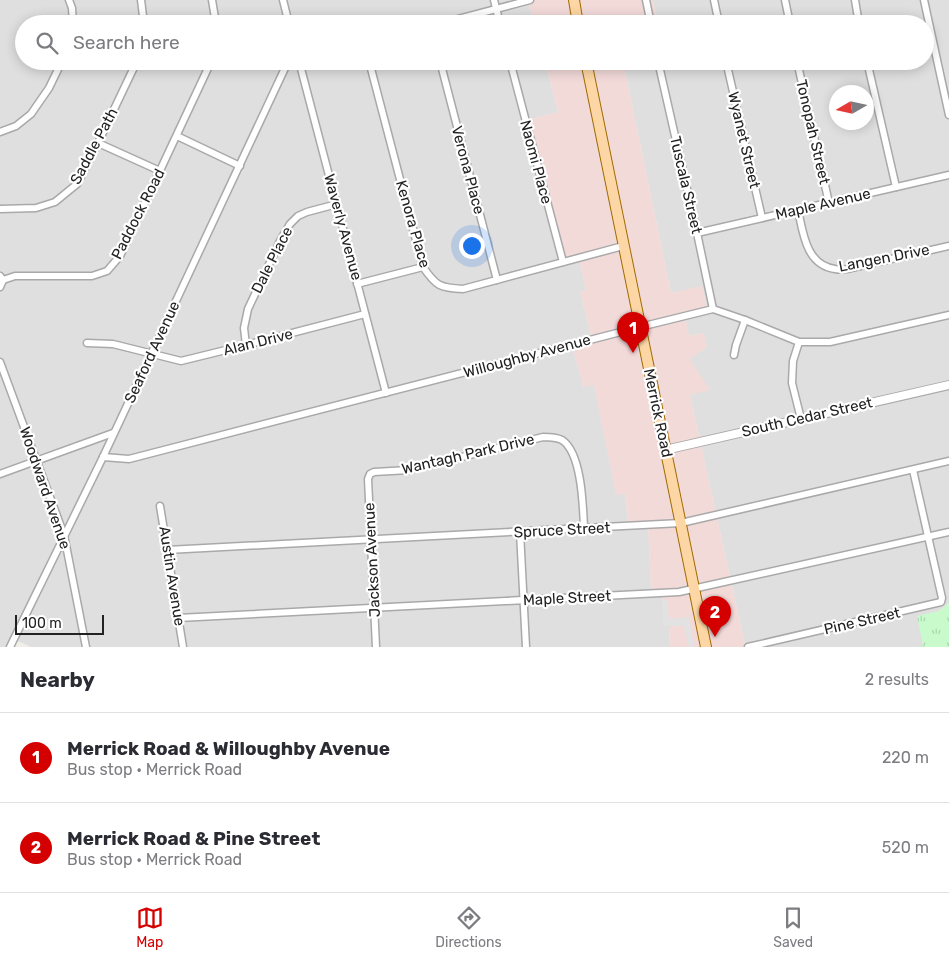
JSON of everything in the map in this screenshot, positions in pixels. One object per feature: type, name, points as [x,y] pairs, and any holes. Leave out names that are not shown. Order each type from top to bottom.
[{"type":"main road","points":[[574,0],[576,15]]},
{"type":"main road","name":"Merrick Road","points":[[588,70],[706,647]]},
{"type":"street","points":[[69,0],[72,15]]},
{"type":"street","points":[[141,0],[143,15]]},
{"type":"street","points":[[212,0],[214,15]]},
{"type":"street","points":[[283,0],[287,15]]},
{"type":"street","points":[[494,0],[498,15]]},
{"type":"street","points":[[473,15],[530,0]]},
{"type":"street","points":[[646,0],[649,15]]},
{"type":"street","points":[[714,0],[716,15]]},
{"type":"street","points":[[785,0],[788,15]]},
{"type":"street","points":[[855,0],[858,15]]},
{"type":"street","points":[[924,0],[927,15]]},
{"type":"street","points":[[934,46],[949,115]]},
{"type":"street","points":[[0,132],[16,126],[31,114],[49,88],[58,70]]},
{"type":"street","name":"Saddle Path","points":[[0,209],[36,208],[55,202],[77,184],[133,70]]},
{"type":"street","name":"Paddock Road","points":[[1,278],[15,276],[92,276],[107,270],[120,256],[207,70]]},
{"type":"street","name":"Seaford Avenue","points":[[10,647],[103,457],[284,70]]},
{"type":"street","name":"Waverly Avenue","points":[[300,70],[386,393]]},
{"type":"street","name":"Kenora Place","points":[[371,70],[423,267],[432,280],[449,288],[464,288],[623,246]]},
{"type":"street","name":"Verona Place","points":[[442,70],[497,280]]},
{"type":"street","name":"Naomi Place","points":[[512,70],[562,262]]},
{"type":"street","name":"Tuscala Street","points":[[660,70],[713,309]]},
{"type":"street","name":"Wyanet Street","points":[[728,70],[762,218]]},
{"type":"street","name":"Tonopah Street","points":[[799,70],[829,203]]},
{"type":"street","points":[[869,70],[896,187]]},
{"type":"street","points":[[177,136],[240,166]]},
{"type":"street","points":[[98,143],[160,172]]},
{"type":"street","name":"Maple Avenue","points":[[697,233],[949,175]]},
{"type":"street","name":"Dale Place","points":[[246,346],[244,328],[248,309],[290,224],[298,216],[307,212],[336,204]]},
{"type":"street","name":"Langen Drive","points":[[798,210],[806,245],[812,256],[821,264],[834,269],[847,269],[949,246]]},
{"type":"street","points":[[357,284],[423,267]]},
{"type":"street","points":[[0,287],[1,278]]},
{"type":"street","points":[[713,309],[800,342],[830,342],[949,315]]},
{"type":"street","name":"Willoughby Avenue","points":[[103,457],[130,459],[713,309]]},
{"type":"street","name":"Alan Drive","points":[[87,343],[113,344],[181,361],[246,346],[365,314]]},
{"type":"street","points":[[734,355],[745,320]]},
{"type":"street","points":[[800,342],[793,361],[792,383],[800,419]]},
{"type":"street","name":"Woodward Avenue","points":[[0,362],[64,535],[86,647]]},
{"type":"street","name":"South Cedar Street","points":[[666,450],[949,385]]},
{"type":"street","points":[[0,474],[113,433]]},
{"type":"street","name":"Wantagh Park Drive","points":[[370,474],[374,472],[409,470],[543,436],[553,437],[562,440],[574,455],[582,493],[584,528]]},
{"type":"street","name":"Spruce Street","points":[[168,550],[681,523],[949,462]]},
{"type":"street","points":[[913,470],[929,537]]},
{"type":"street","name":"Jackson Avenue","points":[[370,474],[368,479],[370,539],[376,647]]},
{"type":"street","name":"Austin Avenue","points":[[160,506],[183,647]]},
{"type":"street","points":[[520,532],[526,647]]},
{"type":"street","name":"Maple Street","points":[[178,618],[680,592],[949,532]]},
{"type":"street","name":"Pine Street","points":[[748,647],[942,602],[929,537]]},
{"type":"shaded area","points":[[0,0],[528,0],[532,15],[15,15],[15,70],[547,70],[558,112],[529,120],[564,258],[578,254],[586,290],[580,292],[591,335],[571,341],[583,386],[594,384],[616,494],[625,494],[628,523],[648,522],[651,590],[662,589],[664,625],[669,626],[670,647],[31,647],[11,638],[7,647],[0,647]]},
{"type":"shaded area","points":[[528,0],[653,0],[656,15],[532,15]]},
{"type":"shaded area","points":[[653,0],[949,0],[949,603],[939,611],[923,646],[765,647],[764,641],[745,645],[690,395],[690,359],[704,333],[689,336],[684,313],[707,308],[702,287],[671,293],[625,70],[934,70],[934,15],[656,15]]},
{"type":"shaded area","points":[[547,70],[625,70],[671,293],[702,286],[707,308],[684,313],[689,336],[704,333],[707,347],[690,359],[710,390],[690,395],[745,645],[764,641],[765,647],[670,647],[669,626],[664,626],[662,590],[651,590],[648,523],[628,523],[625,494],[616,495],[594,385],[583,387],[571,341],[591,335],[580,292],[586,290],[578,255],[563,258],[528,120],[558,112]]},
{"type":"shaded area","points":[[662,599],[667,600],[669,619],[689,617],[694,647],[689,647],[684,626],[664,626]]},
{"type":"green space","points":[[949,603],[949,647],[917,647],[923,645],[917,616],[939,611]]},
{"type":"place","name":"Merrick Road & Willoughby Avenue","points":[[633,353]]},
{"type":"place","name":"Merrick Road & Pine Street","points":[[715,637]]}]
